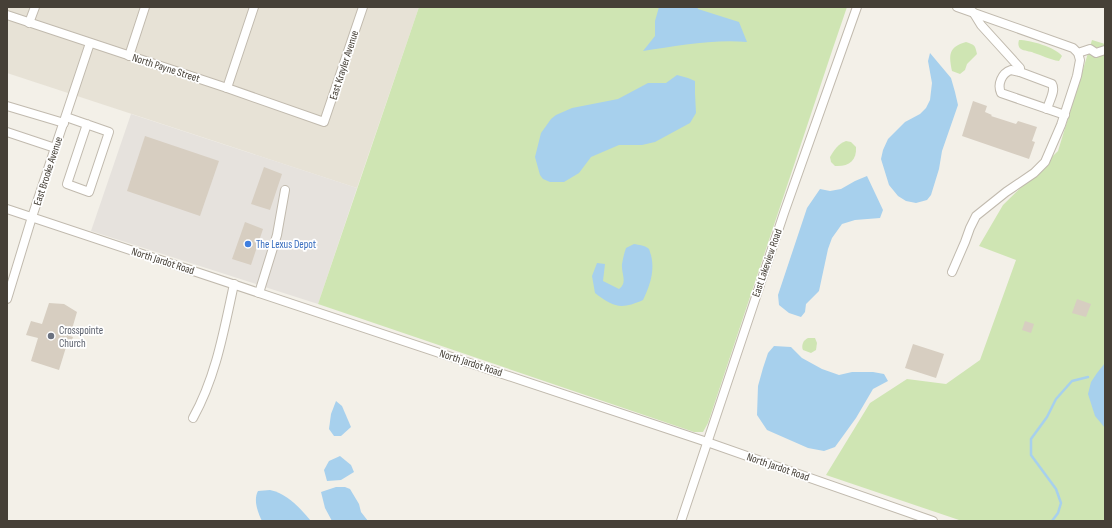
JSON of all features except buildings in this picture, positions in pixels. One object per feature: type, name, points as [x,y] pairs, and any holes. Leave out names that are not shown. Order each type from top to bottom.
[{"type":"street","points":[[29,23],[35,7]]},
{"type":"street","points":[[129,56],[145,7]]},
{"type":"street","points":[[227,88],[254,7]]},
{"type":"street","name":"East Krayler Avenue","points":[[324,122],[363,7]]},
{"type":"street","name":"East Lakeview Road","points":[[681,521],[784,213],[856,7]]},
{"type":"street","points":[[952,272],[976,216],[1006,192],[1034,173],[1045,162],[1065,115],[1077,76],[1080,60],[1078,53],[1073,48],[957,7]]},
{"type":"street","points":[[973,12],[981,25],[1020,68],[1020,72]]},
{"type":"street","name":"North Payne Street","points":[[7,15],[324,122]]},
{"type":"street","name":"East Brooke Avenue","points":[[7,299],[32,218],[90,43]]},
{"type":"street","points":[[1078,53],[1090,49],[1096,52],[1105,50]]},
{"type":"street","points":[[1047,109],[1054,88],[1052,84],[1011,70],[1002,77],[999,87],[1000,91],[1004,94],[1047,109],[1065,115]]},
{"type":"street","points":[[7,106],[87,124],[109,132],[89,192],[67,184],[87,124]]},
{"type":"street","points":[[7,132],[55,148]]},
{"type":"street","points":[[259,293],[277,235],[285,190]]},
{"type":"street","name":"North Jardot Road","points":[[7,209],[707,442],[933,521]]},
{"type":"street","points":[[193,418],[212,376],[234,284]]},
{"type":"shaded area","points":[[7,7],[419,7],[357,188],[7,73]]},
{"type":"shaded area","points":[[131,114],[357,188],[318,304],[91,231]]},
{"type":"green space","points":[[419,7],[847,7],[708,423],[703,432],[694,432],[318,304]]},
{"type":"green space","points":[[1019,40],[1042,45],[1054,50],[1062,56],[1059,61],[1052,60],[1032,52],[1022,50],[1018,44]]},
{"type":"green space","points":[[1092,40],[1105,44],[1105,521],[962,521],[826,475],[870,403],[907,379],[946,384],[980,360],[1016,260],[979,246],[1003,205],[1058,151]]},
{"type":"green space","points":[[966,42],[974,46],[977,54],[967,64],[965,70],[960,74],[952,71],[950,56],[951,52],[956,46]]},
{"type":"green space","points":[[846,141],[851,142],[856,147],[855,156],[848,164],[835,166],[831,162],[830,157],[836,148]]},
{"type":"green space","points":[[808,338],[815,338],[817,343],[816,350],[811,353],[803,350],[802,348],[802,345]]},
{"type":"water","points":[[659,7],[697,7],[698,9],[739,22],[747,42],[708,42],[643,51],[655,36],[655,21]]},
{"type":"water","points":[[930,53],[951,78],[958,105],[942,151],[939,169],[931,195],[927,200],[916,203],[906,201],[898,196],[889,185],[881,159],[888,139],[905,122],[920,114],[926,108],[930,100],[932,83],[928,61]]},
{"type":"water","points":[[677,75],[695,81],[696,113],[690,123],[655,142],[642,145],[619,145],[591,157],[579,173],[564,182],[550,182],[543,179],[540,175],[535,157],[541,133],[551,119],[556,115],[572,108],[618,99],[648,83],[666,83]]},
{"type":"water","points":[[867,176],[883,210],[880,218],[855,220],[842,224],[832,238],[828,249],[819,291],[806,304],[805,312],[801,317],[789,313],[779,305],[778,295],[807,208],[820,189],[830,191],[841,189]]},
{"type":"water","points":[[634,244],[642,245],[649,249],[652,261],[651,278],[643,300],[629,305],[618,306],[612,304],[595,293],[592,276],[597,263],[605,264],[603,281],[619,289],[622,287],[624,281],[622,264],[625,250]]},
{"type":"water","points":[[774,346],[791,347],[802,358],[822,369],[839,375],[852,372],[873,372],[884,374],[888,381],[873,389],[856,418],[835,447],[824,451],[808,448],[767,430],[757,415],[758,386],[768,353]]},
{"type":"water","points":[[1105,363],[1105,428],[1095,416],[1088,394],[1091,382]]},
{"type":"water","points":[[336,401],[342,406],[351,427],[341,436],[334,436],[329,429],[331,414]]},
{"type":"water","points":[[340,456],[351,465],[354,472],[341,480],[327,481],[324,470],[329,461]]},
{"type":"water","points":[[336,487],[345,487],[350,489],[359,504],[361,512],[368,521],[332,521],[325,508],[321,492]]},
{"type":"water","points":[[270,490],[288,498],[311,521],[262,521],[256,498],[258,491]]},
{"type":"waterway","points":[[1052,521],[1058,513],[1061,503],[1056,489],[1031,455],[1031,439],[1047,417],[1056,399],[1072,381],[1088,377]]},
{"type":"place","name":"The Lexus Depot","points":[[248,244]]},
{"type":"place","name":"Crosspointe Church","points":[[51,336]]}]
